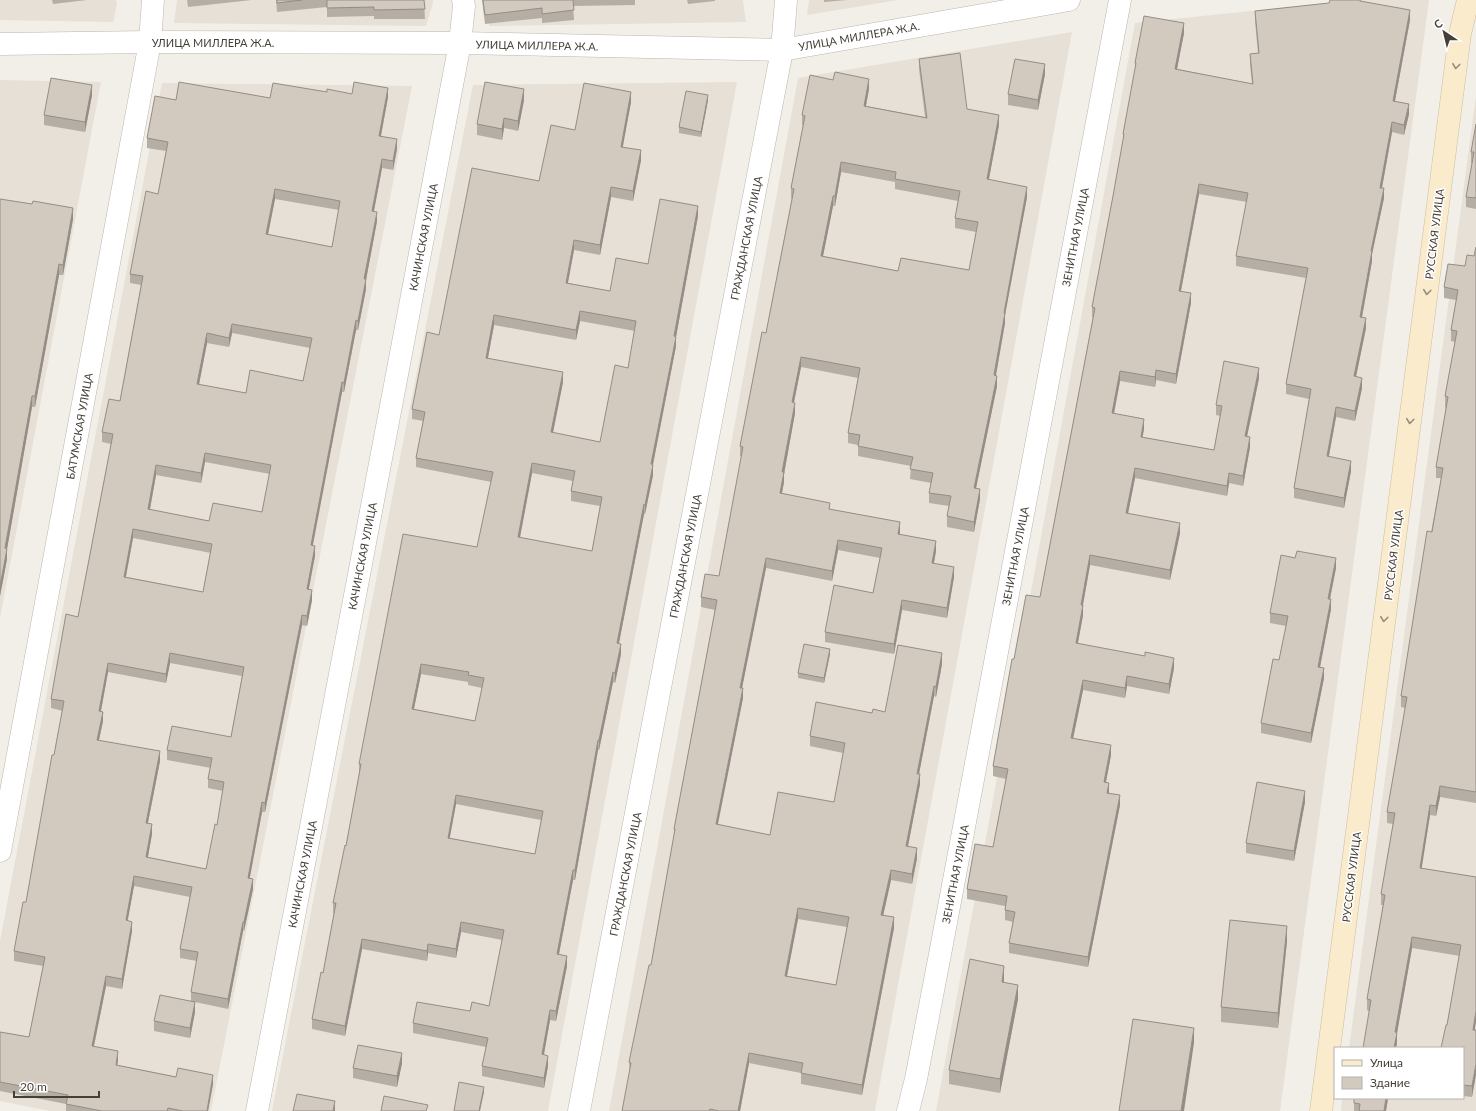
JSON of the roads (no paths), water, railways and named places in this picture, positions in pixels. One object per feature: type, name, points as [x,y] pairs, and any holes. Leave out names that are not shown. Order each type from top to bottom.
[{"type":"main road","name":"РУССКАЯ УЛИЦА","points":[[1321,1111],[1459,42],[1468,0]]},
{"type":"street","name":"БАТУМСКАЯ УЛИЦА","points":[[0,851],[150,42],[153,0]]},
{"type":"street","name":"КАЧИНСКАЯ УЛИЦА","points":[[257,1111],[460,43],[464,6],[463,0]]},
{"type":"street","name":"ГРАЖДАНСКАЯ УЛИЦА","points":[[579,1111],[782,50],[786,0]]},
{"type":"street","name":"УЛИЦА МИЛЛЕРА Ж.А.","points":[[0,44],[150,42],[460,43],[782,50],[1069,0]]},
{"type":"street","name":"ЗЕНИТНАЯ УЛИЦА","points":[[908,1111],[916,1079],[1120,0]]}]
